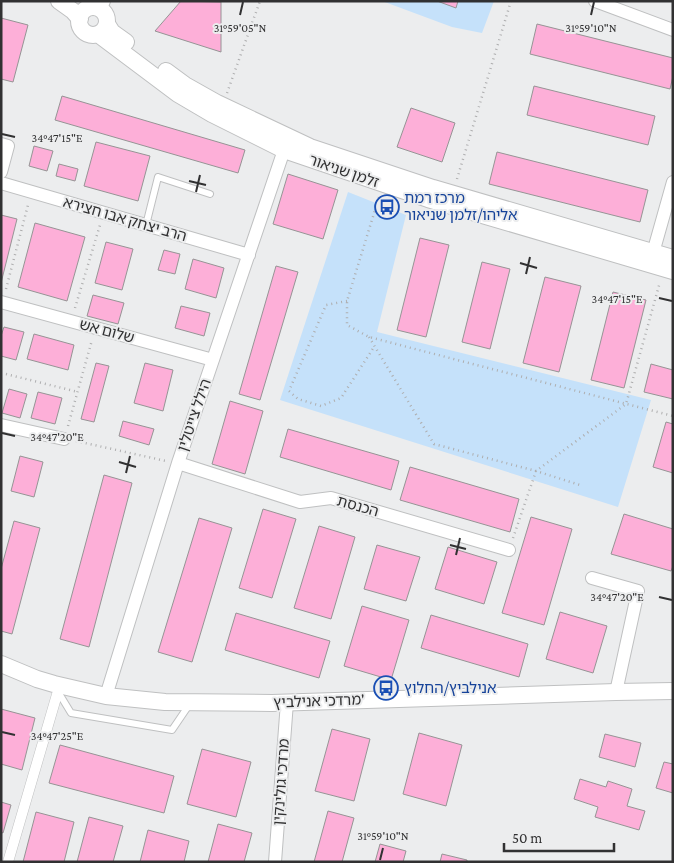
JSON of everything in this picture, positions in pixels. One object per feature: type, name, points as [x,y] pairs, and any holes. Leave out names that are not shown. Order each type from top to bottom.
[{"type":"street","name":"זלמן שניאור","points":[[59,1],[73,11],[93,14],[112,32],[185,85],[287,144],[310,147],[662,263]]},
{"type":"street","points":[[595,1],[673,30]]},
{"type":"street","name":"זלמן שניאור","points":[[93,14],[106,39],[178,94],[212,114],[383,184],[428,199],[662,263]]},
{"type":"street","points":[[1,144],[8,146],[1,172]]},
{"type":"street","name":"הילל צייטלין","points":[[106,696],[178,463],[287,144]]},
{"type":"street","points":[[662,263],[673,182]]},
{"type":"street","name":"הרב יצחק אבו חצירא","points":[[1,183],[249,255]]},
{"type":"street","name":"שלום אש","points":[[2,303],[213,360]]},
{"type":"street","points":[[1,425],[64,439]]},
{"type":"street","name":"הכנסת","points":[[178,463],[300,502],[331,498],[509,550]]},
{"type":"street","points":[[592,578],[638,591],[616,692]]},
{"type":"street","name":"מרדכי אנילביץ'","points":[[1,664],[56,688],[106,696],[166,702],[287,702],[673,691]]},
{"type":"street","points":[[8,862],[56,688]]},
{"type":"street","name":"מרדכי גולינקין","points":[[276,862],[287,702]]},
{"type":"lane","points":[[146,225],[158,177],[210,194]]},
{"type":"lane","points":[[56,688],[71,713],[172,730],[191,702]]},
{"type":"path","points":[[222,106],[260,1]]},
{"type":"path","points":[[453,194],[511,1]]},
{"type":"path","points":[[383,184],[347,302],[347,325],[369,338],[673,416]]},
{"type":"path","points":[[2,303],[31,192]]},
{"type":"path","points":[[71,321],[104,213]]},
{"type":"path","points":[[509,550],[536,471],[626,404],[662,263]]},
{"type":"path","points":[[347,302],[326,305],[289,391],[298,399],[321,406],[341,398],[374,346]]},
{"type":"path","points":[[96,328],[64,439],[178,463]]},
{"type":"path","points":[[369,338],[434,444],[536,471],[580,485]]},
{"type":"path","points":[[6,374],[78,392]]},
{"type":"shaded area","points":[[382,1],[494,1],[482,33],[452,27]]},
{"type":"shaded area","points":[[348,192],[406,215],[377,332],[651,400],[618,507],[280,400]]},
{"type":"building","points":[[181,1],[221,2],[221,52],[155,31]]},
{"type":"building","points":[[437,1],[458,1],[456,8]]},
{"type":"building","points":[[1,18],[28,25],[13,82],[1,79]]},
{"type":"building","points":[[537,24],[673,58],[673,76],[670,89],[530,54]]},
{"type":"building","points":[[534,86],[655,116],[648,145],[527,115]]},
{"type":"building","points":[[62,96],[245,150],[238,173],[55,120]]},
{"type":"building","points":[[411,108],[455,123],[442,162],[397,147]]},
{"type":"building","points":[[96,142],[150,156],[138,201],[84,186]]},
{"type":"building","points":[[34,146],[53,151],[47,171],[29,166]]},
{"type":"building","points":[[497,152],[648,190],[640,222],[489,184]]},
{"type":"building","points":[[59,164],[78,169],[75,181],[56,176]]},
{"type":"building","points":[[288,174],[338,190],[323,239],[273,224]]},
{"type":"building","points":[[1,215],[17,219],[1,283]]},
{"type":"building","points":[[35,223],[85,237],[67,301],[18,287]]},
{"type":"building","points":[[420,238],[449,245],[426,337],[397,330]]},
{"type":"building","points":[[106,242],[133,249],[122,290],[95,283]]},
{"type":"building","points":[[164,250],[180,254],[175,274],[158,270]]},
{"type":"building","points":[[193,259],[224,268],[216,298],[185,289]]},
{"type":"building","points":[[482,262],[510,269],[490,349],[462,342]]},
{"type":"building","points":[[276,266],[298,272],[260,400],[239,394]]},
{"type":"building","points":[[545,277],[581,286],[559,372],[523,363]]},
{"type":"building","points":[[613,292],[646,300],[624,388],[591,380]]},
{"type":"building","points":[[93,295],[124,303],[118,324],[87,316]]},
{"type":"building","points":[[181,306],[210,313],[204,336],[175,328]]},
{"type":"building","points":[[4,327],[24,332],[16,360],[1,356],[1,336]]},
{"type":"building","points":[[34,334],[74,345],[68,370],[27,359]]},
{"type":"building","points":[[96,363],[109,366],[94,422],[81,419]]},
{"type":"building","points":[[145,363],[173,370],[163,411],[134,403]]},
{"type":"building","points":[[651,364],[673,370],[673,399],[644,392]]},
{"type":"building","points":[[9,389],[27,394],[20,418],[2,413]]},
{"type":"building","points":[[38,392],[62,398],[55,424],[31,418]]},
{"type":"building","points":[[230,401],[263,411],[245,474],[212,464]]},
{"type":"building","points":[[123,421],[154,429],[149,445],[119,436]]},
{"type":"building","points":[[666,422],[673,424],[673,473],[653,467]]},
{"type":"building","points":[[288,429],[399,461],[391,490],[280,457]]},
{"type":"building","points":[[20,456],[43,462],[34,497],[11,491]]},
{"type":"building","points":[[410,467],[519,499],[510,532],[400,500]]},
{"type":"building","points":[[104,475],[132,483],[89,647],[60,639]]},
{"type":"building","points":[[263,509],[296,519],[272,598],[239,588]]},
{"type":"building","points":[[624,514],[673,529],[673,566],[671,571],[611,554]]},
{"type":"building","points":[[531,517],[572,529],[544,625],[502,613]]},
{"type":"building","points":[[199,518],[232,528],[192,662],[158,652]]},
{"type":"building","points":[[14,521],[40,528],[12,634],[1,631],[1,569]]},
{"type":"building","points":[[319,526],[355,537],[331,619],[294,608]]},
{"type":"building","points":[[377,545],[420,557],[406,601],[364,589]]},
{"type":"building","points":[[448,547],[497,562],[484,604],[435,589]]},
{"type":"building","points":[[362,606],[409,620],[391,680],[344,666]]},
{"type":"building","points":[[560,612],[607,626],[593,673],[546,659]]},
{"type":"building","points":[[236,613],[330,641],[319,678],[225,650]]},
{"type":"building","points":[[431,615],[528,644],[519,677],[421,648]]},
{"type":"building","points":[[1,709],[35,718],[22,770],[1,764]]},
{"type":"building","points":[[332,729],[370,739],[354,801],[315,791]]},
{"type":"building","points":[[419,733],[462,745],[446,806],[403,794]]},
{"type":"building","points":[[605,734],[641,743],[635,767],[599,757]]},
{"type":"building","points":[[60,745],[174,776],[164,813],[49,783]]},
{"type":"building","points":[[202,749],[251,762],[236,817],[187,804]]},
{"type":"building","points":[[664,762],[673,764],[673,793],[656,788]]},
{"type":"building","points":[[580,779],[606,787],[608,781],[632,789],[627,806],[645,811],[639,830],[595,817],[598,807],[574,799]]},
{"type":"building","points":[[1,802],[11,805],[3,833],[1,832]]},
{"type":"building","points":[[328,811],[354,818],[342,862],[314,862]]},
{"type":"building","points":[[36,812],[74,822],[64,862],[23,862]]},
{"type":"building","points":[[89,817],[123,826],[113,862],[77,862]]},
{"type":"building","points":[[218,824],[252,833],[244,862],[208,862]]},
{"type":"building","points":[[148,830],[189,841],[184,862],[140,862]]},
{"type":"building","points":[[380,844],[406,851],[403,862],[375,862]]},
{"type":"building","points":[[442,854],[467,860],[467,862],[440,862]]},
{"type":"place","name":"מרכז רמת אליהו/זלמן שניאור","points":[[387,207]]},
{"type":"place","name":"אנילביץ/החלוץ","points":[[386,688]]}]
